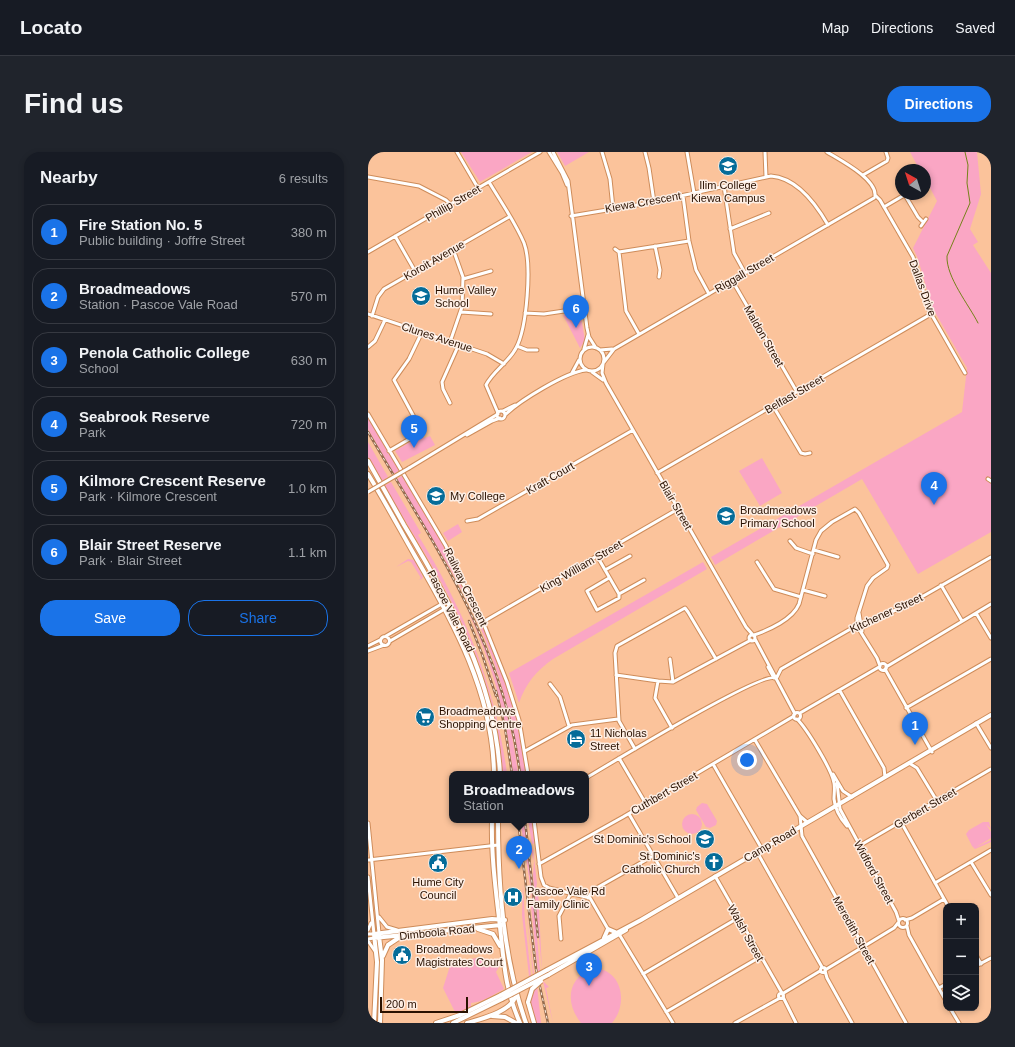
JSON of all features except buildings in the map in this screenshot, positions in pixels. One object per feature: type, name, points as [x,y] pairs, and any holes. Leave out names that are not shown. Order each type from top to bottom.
[{"type":"main road","name":"Pascoe Vale Road","points":[[368,461],[450,606],[469,644],[485,687],[496,730],[500,771]]},
{"type":"main road","name":"Pascoe Vale Road","points":[[368,474],[445,608],[468,657],[482,699],[490,733],[494,771]]},
{"type":"main road","points":[[414,554],[416,545]]},
{"type":"main road","name":"Camp Road","points":[[548,972],[991,716]]},
{"type":"main road","name":"Camp Road","points":[[909,763],[931,751]]},
{"type":"main road","points":[[492,823],[492,845],[501,950],[505,978],[520,1023]]},
{"type":"main road","points":[[498,823],[498,845],[509,961],[526,1023]]},
{"type":"main road","name":"Dimboola Road","points":[[374,936],[397,930],[498,919],[505,921],[500,926],[402,936],[379,935]]},
{"type":"main road","points":[[473,928],[493,934],[501,950]]},
{"type":"main road","points":[[603,939],[608,929],[613,932],[618,932]]},
{"type":"main road","name":"Camp Road","points":[[548,972],[603,939],[618,932]]},
{"type":"main road","points":[[379,935],[382,960],[380,1023]]},
{"type":"main road","points":[[374,936],[376,952],[374,1023]]},
{"type":"main road","points":[[382,960],[388,945],[402,936]]},
{"type":"main road","points":[[453,1023],[548,972]]},
{"type":"main road","points":[[534,1023],[528,1002],[532,989],[548,972]]},
{"type":"main road","points":[[376,986],[381,986]]},
{"type":"main road","points":[[467,1023],[488,1016],[513,1003],[516,990]]},
{"type":"main road","points":[[436,1023],[460,1015],[502,997]]},
{"type":"main road","points":[[381,1008],[384,1023]]},
{"type":"main road","points":[[488,1016],[502,1016],[516,1023]]},
{"type":"street","points":[[457,152],[478,188]]},
{"type":"street","name":"Phillip Street","points":[[368,252],[540,152]]},
{"type":"street","points":[[549,152],[562,173],[567,187]]},
{"type":"street","points":[[553,152],[566,175],[588,338],[579,360],[571,374]]},
{"type":"street","points":[[602,152],[610,179],[614,208]]},
{"type":"street","points":[[645,152],[654,202]]},
{"type":"street","points":[[687,152],[694,193]]},
{"type":"street","points":[[765,152],[766,177]]},
{"type":"street","name":"Dallas Drive","points":[[827,152],[863,175],[869,182],[875,196],[884,207],[913,258],[931,314],[965,374]]},
{"type":"street","points":[[863,175],[887,161],[888,158],[886,152]]},
{"type":"street","name":"Kiewa Crescent","points":[[571,214],[654,202],[766,177],[781,178],[792,184],[816,205],[828,225]]},
{"type":"street","points":[[368,178],[419,186],[450,204]]},
{"type":"street","points":[[489,182],[524,243],[527,255],[524,328],[517,346],[486,385],[496,406],[500,412],[505,415]]},
{"type":"street","points":[[724,186],[734,253],[745,273]]},
{"type":"street","points":[[683,196],[689,241],[696,270],[709,294]]},
{"type":"street","name":"Riggall Street","points":[[603,363],[614,349],[828,225],[875,196]]},
{"type":"street","points":[[441,198],[446,207]]},
{"type":"street","points":[[884,207],[896,200]]},
{"type":"street","points":[[910,200],[923,222]]},
{"type":"street","points":[[730,229],[769,213]]},
{"type":"street","name":"Koroit Avenue","points":[[372,316],[378,297],[383,290],[509,216]]},
{"type":"street","points":[[395,236],[415,271]]},
{"type":"street","points":[[615,249],[619,252],[689,241]]},
{"type":"street","points":[[655,246],[660,270],[659,277]]},
{"type":"street","points":[[450,342],[461,312],[463,279],[453,249]]},
{"type":"street","points":[[619,252],[626,311],[639,334]]},
{"type":"street","points":[[463,279],[491,271]]},
{"type":"street","name":"Maldon Street","points":[[732,280],[797,392]]},
{"type":"street","points":[[525,313],[544,314],[584,308]]},
{"type":"street","points":[[461,312],[491,314]]},
{"type":"street","name":"Clunes Avenue","points":[[368,314],[489,355],[504,364]]},
{"type":"street","name":"Belfast Street","points":[[658,473],[931,314]]},
{"type":"street","points":[[368,346],[376,339],[385,320]]},
{"type":"street","points":[[368,492],[448,445],[500,412],[526,400],[571,374],[597,370],[603,363],[603,355],[589,337],[587,328]]},
{"type":"street","points":[[389,451],[418,434],[421,430],[394,380],[409,359],[422,332]]},
{"type":"street","points":[[450,403],[442,389],[442,382],[459,344]]},
{"type":"street","points":[[517,346],[527,350],[537,350]]},
{"type":"street","points":[[584,349],[614,349]]},
{"type":"street","points":[[579,360],[588,371]]},
{"type":"street","name":"Blair Street","points":[[603,363],[602,373],[606,383],[632,430],[830,771],[845,794],[852,797]]},
{"type":"street","name":"Blair Street","points":[[588,371],[598,375],[606,383]]},
{"type":"street","points":[[448,445],[492,421],[504,418],[505,415],[526,400]]},
{"type":"street","points":[[773,406],[801,453],[810,453]]},
{"type":"street","points":[[500,412],[500,418]]},
{"type":"street","name":"Railway Crescent","points":[[368,414],[446,546],[454,566],[483,622],[511,693],[526,751],[528,771]]},
{"type":"street","name":"Kraft Court","points":[[467,521],[478,520],[632,430]]},
{"type":"street","name":"Pascoe Vale Road","points":[[368,479],[374,483]]},
{"type":"street","name":"King William Street","points":[[483,622],[678,509]]},
{"type":"street","points":[[616,675],[658,682],[673,682],[716,659],[794,613],[801,597],[819,534],[826,525],[852,510],[858,511],[888,565],[887,568],[869,583],[859,613],[859,625],[931,751]]},
{"type":"street","points":[[790,541],[796,548],[813,554]]},
{"type":"street","points":[[814,550],[838,557]]},
{"type":"street","points":[[597,556],[619,594]]},
{"type":"street","points":[[605,570],[630,556]]},
{"type":"street","name":"Kitchener Street","points":[[781,670],[859,625],[904,607],[991,556]]},
{"type":"street","points":[[757,562],[774,589],[801,597]]},
{"type":"street","points":[[609,578],[587,592],[597,610],[619,598],[619,594],[644,580]]},
{"type":"street","points":[[941,585],[962,621]]},
{"type":"street","points":[[803,590],[825,596]]},
{"type":"street","points":[[368,646],[447,601]]},
{"type":"street","name":"Cuthbert Street","points":[[539,864],[629,814],[991,604]]},
{"type":"street","points":[[368,651],[387,645],[390,641],[450,606]]},
{"type":"street","points":[[635,749],[618,719],[615,651],[617,646],[683,608],[687,610],[716,659]]},
{"type":"street","points":[[976,613],[991,638]]},
{"type":"street","points":[[386,636],[390,641]]},
{"type":"street","points":[[380,640],[384,645]]},
{"type":"street","points":[[670,659],[673,682]]},
{"type":"street","points":[[906,708],[991,659]]},
{"type":"street","points":[[589,776],[729,695],[764,678],[770,674],[771,670],[781,670]]},
{"type":"street","points":[[764,678],[776,678],[781,670]]},
{"type":"street","points":[[658,682],[656,698],[672,728]]},
{"type":"street","points":[[550,684],[560,697],[569,726]]},
{"type":"street","points":[[840,691],[884,768],[885,778]]},
{"type":"street","points":[[526,751],[569,726],[618,719]]},
{"type":"street","points":[[977,724],[991,748]]},
{"type":"street","points":[[755,740],[800,816],[807,822]]},
{"type":"street","points":[[619,758],[646,804]]},
{"type":"street","points":[[917,760],[917,768]]},
{"type":"street","points":[[909,763],[917,768],[936,801]]},
{"type":"street","points":[[713,764],[762,849]]},
{"type":"street","points":[[884,768],[893,773]]},
{"type":"street","name":"Gerbert Street","points":[[859,846],[991,769]]},
{"type":"street","name":"Blair Street","points":[[830,771],[834,784],[837,805]]},
{"type":"street","name":"Blair Street","points":[[837,782],[837,805]]},
{"type":"street","name":"Widford Street","points":[[837,805],[896,912],[898,922]]},
{"type":"street","points":[[629,814],[678,898]]},
{"type":"street","name":"Meredith Street","points":[[800,816],[802,836],[906,1023]]},
{"type":"street","points":[[901,822],[946,903]]},
{"type":"street","points":[[368,823],[369,859],[379,935]]},
{"type":"street","points":[[534,823],[539,864],[542,881],[545,886],[588,898],[592,901],[608,929]]},
{"type":"street","name":"Meredith Street","points":[[794,830],[802,836]]},
{"type":"street","points":[[369,859],[498,845]]},
{"type":"street","points":[[935,883],[991,850]]},
{"type":"street","points":[[756,852],[852,1023]]},
{"type":"street","points":[[588,898],[593,890],[654,856]]},
{"type":"street","points":[[972,862],[991,895]]},
{"type":"street","name":"Walsh Street","points":[[714,876],[796,1023]]},
{"type":"street","points":[[368,877],[374,936]]},
{"type":"street","points":[[561,939],[559,916],[571,893]]},
{"type":"street","points":[[894,928],[898,922],[904,919],[912,918],[944,899]]},
{"type":"street","name":"Widford Street","points":[[896,912],[904,919]]},
{"type":"street","points":[[377,914],[385,925],[397,930]]},
{"type":"street","points":[[643,974],[738,918]]},
{"type":"street","points":[[735,1023],[817,974],[822,969],[830,966],[894,928],[907,925],[912,918]]},
{"type":"street","points":[[368,930],[372,919]]},
{"type":"street","points":[[904,919],[909,935]]},
{"type":"street","points":[[898,922],[909,935],[943,995]]},
{"type":"street","points":[[618,932],[673,1023]]},
{"type":"street","name":"Dimboola Road","points":[[368,934],[374,936]]},
{"type":"street","name":"Dimboola Road","points":[[368,940],[374,936]]},
{"type":"street","points":[[368,940],[376,952]]},
{"type":"street","points":[[666,1012],[760,957]]},
{"type":"street","points":[[979,960],[981,964],[991,958]]},
{"type":"street","points":[[939,988],[943,986]]},
{"type":"street","points":[[952,1011],[958,1023]]},
{"type":"shaded area","points":[[461,152],[532,152],[480,182]]},
{"type":"shaded area","points":[[557,152],[589,152],[565,166]]},
{"type":"shaded area","points":[[910,152],[977,152],[981,194],[970,229],[978,242],[973,245],[991,273],[991,532],[918,574],[862,479],[715,565],[711,557],[962,412],[967,368],[932,307],[918,259],[913,248],[937,201],[931,190],[931,164],[916,164]]},
{"type":"shaded area","points":[[580,312],[585,340],[580,348],[563,315]]},
{"type":"shaded area","points":[[368,417],[400,470],[394,474],[368,429]]},
{"type":"shaded area","points":[[420,436],[425,438],[430,436],[435,445],[402,462],[395,451]]},
{"type":"shaded area","points":[[368,442],[388,477],[382,481],[368,457]]},
{"type":"shaded area","points":[[762,458],[782,493],[760,506],[739,471]]},
{"type":"shaded area","points":[[403,475],[445,548],[482,625],[503,676],[516,716],[525,771],[520,771],[507,704],[484,636],[465,595],[397,479]]},
{"type":"shaded area","points":[[391,482],[421,533],[418,535],[450,591],[476,650],[495,710],[507,771],[502,771],[498,735],[490,696],[478,659],[444,588],[384,486]]},
{"type":"shaded area","points":[[458,524],[462,532],[448,541],[443,533]]},
{"type":"shaded area","points":[[408,559],[414,560],[423,577],[422,579],[419,580],[421,578],[411,562],[408,561],[396,567]]},
{"type":"shaded area","points":[[703,562],[707,569],[553,659],[528,683],[519,703],[509,673]]},
{"type":"shaded area","points":[[468,611],[472,615],[476,624],[499,684],[512,738],[518,771],[513,771],[507,732],[497,691],[477,631]]},
{"type":"shaded area","points":[[702,803],[707,804],[717,821],[716,825],[710,828],[706,827],[696,810]]},
{"type":"shaded area","points":[[692,814],[699,817],[702,824],[699,831],[692,834],[685,831],[682,824],[685,817]]},
{"type":"shaded area","points":[[983,822],[989,822],[991,829],[986,824],[991,832],[991,838],[976,847],[991,840],[991,842],[975,849],[966,834],[969,830]]},
{"type":"shaded area","points":[[520,823],[524,823],[534,902],[540,971],[538,972],[528,879],[531,905],[533,905]]},
{"type":"shaded area","points":[[528,823],[532,823],[535,843],[532,844]]},
{"type":"shaded area","points":[[533,849],[537,883],[536,889],[538,890],[542,970],[533,875],[534,861],[531,850]]},
{"type":"shaded area","points":[[688,864],[691,869],[680,876],[677,870]]},
{"type":"shaded area","points":[[523,884],[525,922],[531,976],[529,976],[522,915]]},
{"type":"shaded area","points":[[526,908],[534,974],[533,974]]},
{"type":"shaded area","points":[[477,958],[498,960],[500,965],[496,972],[504,989],[484,1000],[471,1003],[471,1008],[456,1014],[443,988],[450,966]]},
{"type":"shaded area","points":[[592,968],[602,970],[610,974],[616,980],[620,988],[620,1006],[612,1023],[581,1023],[572,1008],[571,992],[573,985],[577,978]]},
{"type":"shaded area","points":[[543,981],[549,987],[546,988],[553,1023]]},
{"type":"shaded area","points":[[537,985],[541,1023],[536,1023],[530,1004],[532,995]]},
{"type":"waterway","points":[[965,152],[968,165],[967,183],[970,203],[947,256],[950,273],[954,282],[978,323]]},
{"type":"railway","points":[[368,432],[440,554],[482,638],[498,681],[512,726],[520,771]]},
{"type":"railway","points":[[469,621],[496,696]]},
{"type":"railway","points":[[496,691],[505,728],[512,771]]},
{"type":"railway","points":[[518,823],[536,969],[548,1023]]},
{"type":"railway","points":[[525,823],[538,937]]},
{"type":"place","name":"Ilim College Kiewa Campus","points":[[728,166]]},
{"type":"place","name":"Hume Valley School","points":[[421,296]]},
{"type":"place","name":"Blair Street Reserve","points":[[576,328]]},
{"type":"place","name":"Kilmore Crescent Reserve","points":[[414,448]]},
{"type":"place","name":"My College","points":[[436,496]]},
{"type":"place","name":"Seabrook Reserve","points":[[934,505]]},
{"type":"place","name":"Broadmeadows Primary School","points":[[726,516]]},
{"type":"place","name":"Broadmeadows Shopping Centre","points":[[425,717]]},
{"type":"place","name":"11 Nicholas Street","points":[[576,739]]},
{"type":"place","name":"Fire Station No. 5","points":[[915,745]]},
{"type":"place","name":"St Dominic's School","points":[[705,839]]},
{"type":"place","name":"St Dominic's Catholic Church","points":[[714,862]]},
{"type":"place","name":"Hume City Council","points":[[438,863]]},
{"type":"place","name":"Broadmeadows","points":[[519,869]]},
{"type":"place","name":"Pascoe Vale Rd Family Clinic","points":[[513,897]]},
{"type":"place","name":"Broadmeadows Magistrates Court","points":[[402,955]]},
{"type":"place","name":"Penola Catholic College","points":[[589,986]]}]
